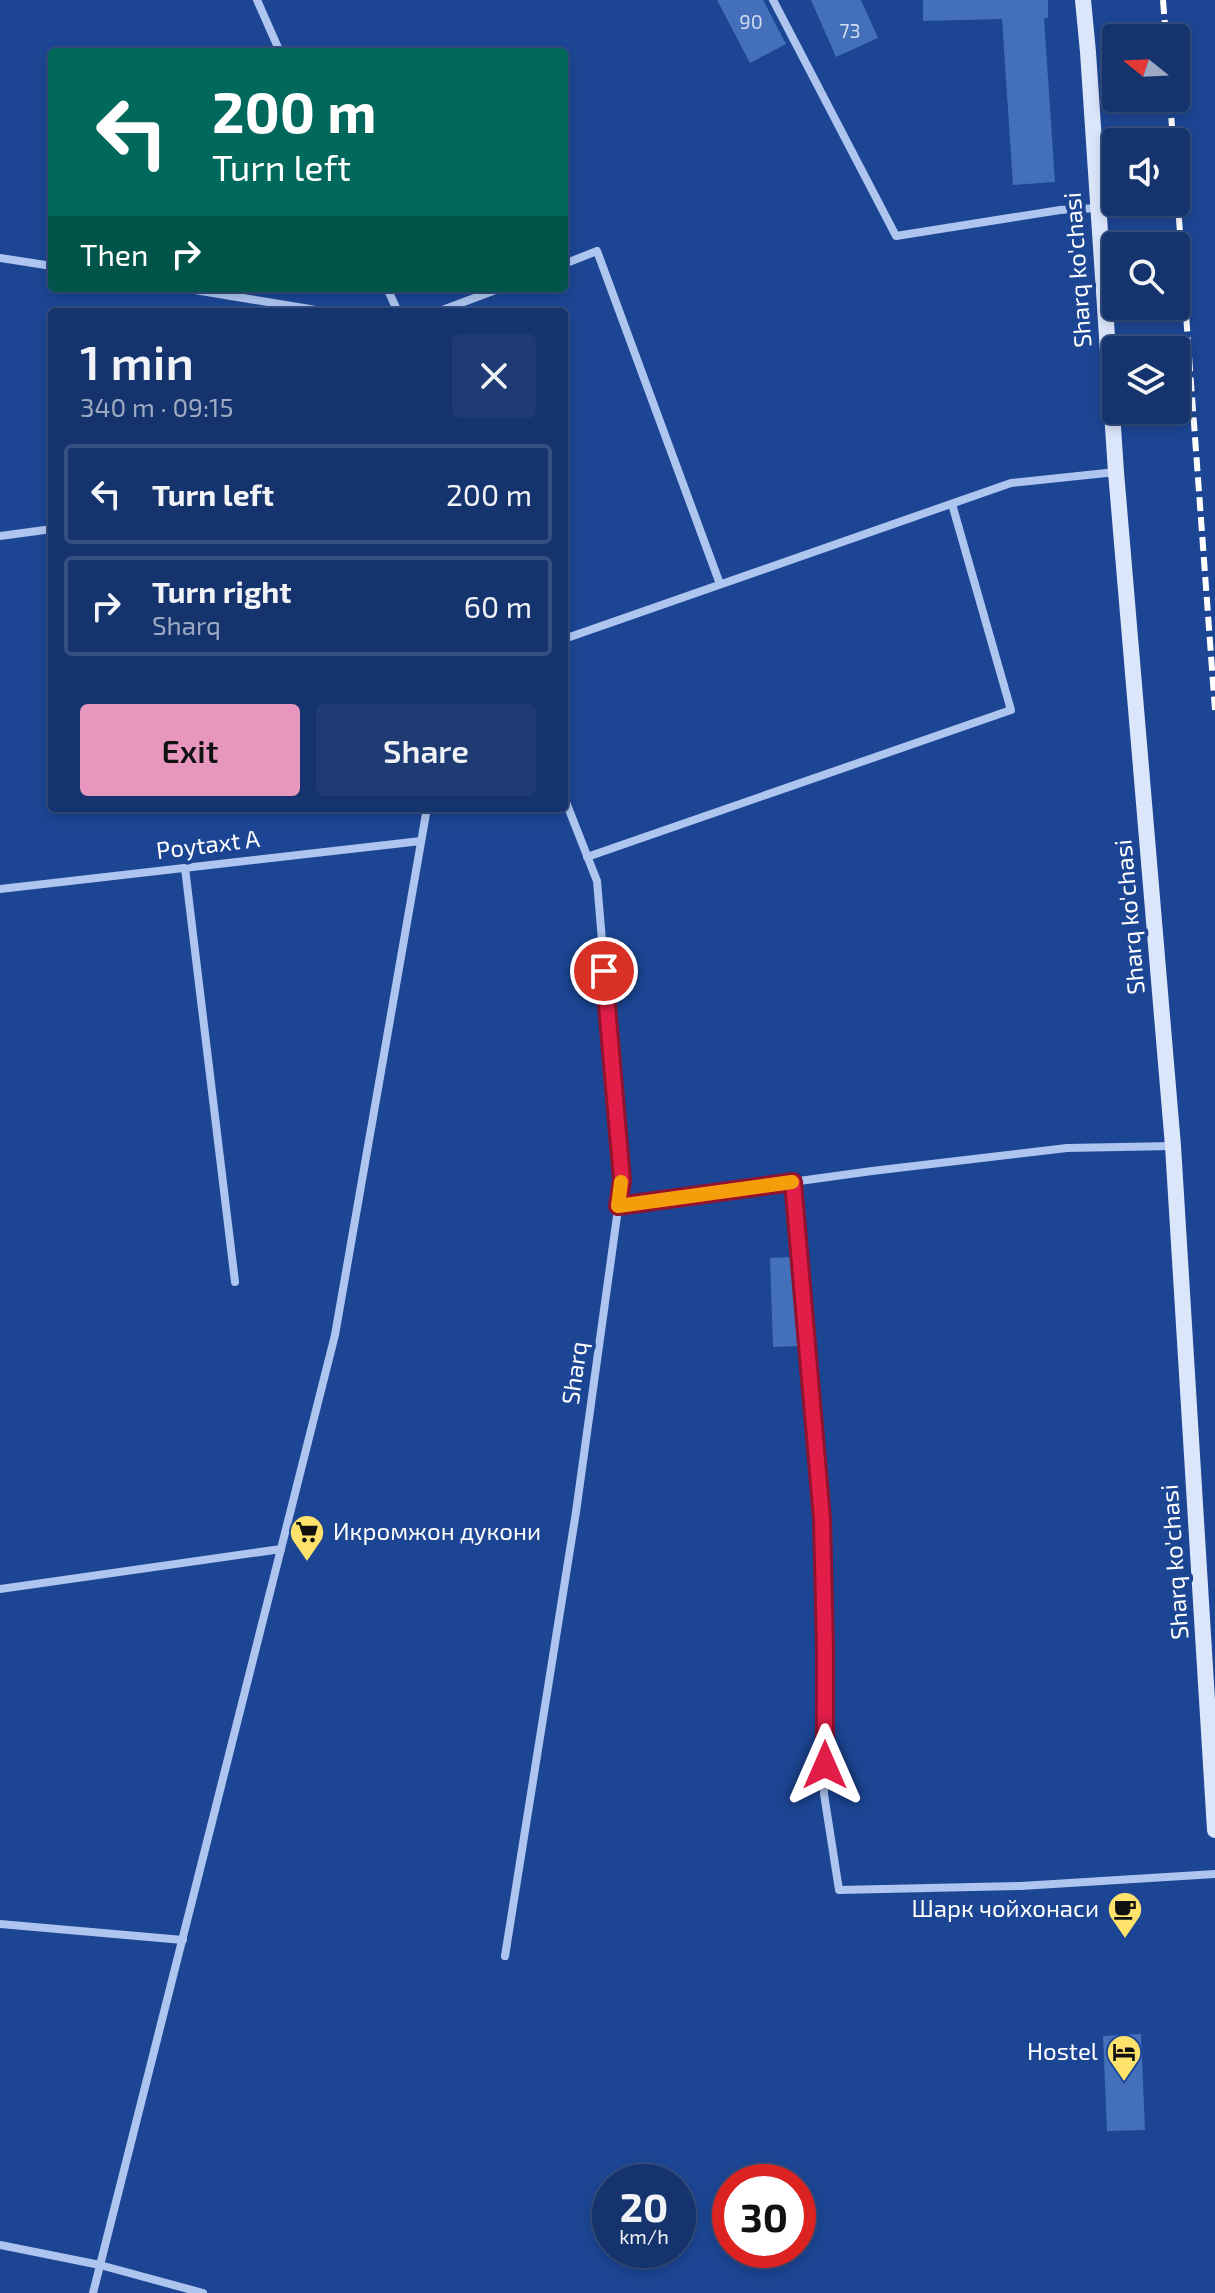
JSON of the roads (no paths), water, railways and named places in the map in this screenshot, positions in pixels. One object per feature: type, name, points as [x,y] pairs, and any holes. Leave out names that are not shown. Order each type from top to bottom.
[{"type":"main road","name":"Sharq ko'chasi","points":[[1083,0],[1116,472],[1173,1146],[1215,1830]]},
{"type":"street","points":[[257,0],[278,48]]},
{"type":"street","points":[[773,0],[896,236],[1060,210],[1097,208]]},
{"type":"street","points":[[568,262],[597,251],[720,584]]},
{"type":"street","points":[[0,258],[48,265]]},
{"type":"street","points":[[207,292],[304,308]]},
{"type":"street","points":[[448,308],[490,292]]},
{"type":"street","points":[[568,638],[1011,483],[1116,472]]},
{"type":"street","points":[[587,857],[1011,710],[952,504]]},
{"type":"street","points":[[0,536],[48,530]]},
{"type":"street","name":"Sharq","points":[[505,1956],[576,1512],[622,1180],[597,881],[568,807]]},
{"type":"street","points":[[93,2293],[335,1335],[426,812]]},
{"type":"street","name":"Poytaxt A","points":[[0,889],[421,841]]},
{"type":"street","points":[[185,868],[235,1282]]},
{"type":"street","points":[[618,1206],[1067,1148],[1173,1146]]},
{"type":"street","points":[[793,1182],[822,1519],[824,1794],[839,1890],[1021,1886],[1215,1874]]},
{"type":"street","points":[[0,1589],[281,1549]]},
{"type":"street","points":[[0,1924],[183,1940]]},
{"type":"street","points":[[0,2245],[100,2265],[203,2293]]},
{"type":"railway","points":[[1163,0],[1165,24]]},
{"type":"railway","points":[[1171,112],[1172,128]]},
{"type":"railway","points":[[1179,216],[1215,710]]},
{"type":"place","name":"Икромжон дукони","points":[[307,1563]]},
{"type":"place","name":"Шарк чойхонаси","points":[[1125,1940]]},
{"type":"place","name":"Hostel","points":[[1124,2083]]}]
